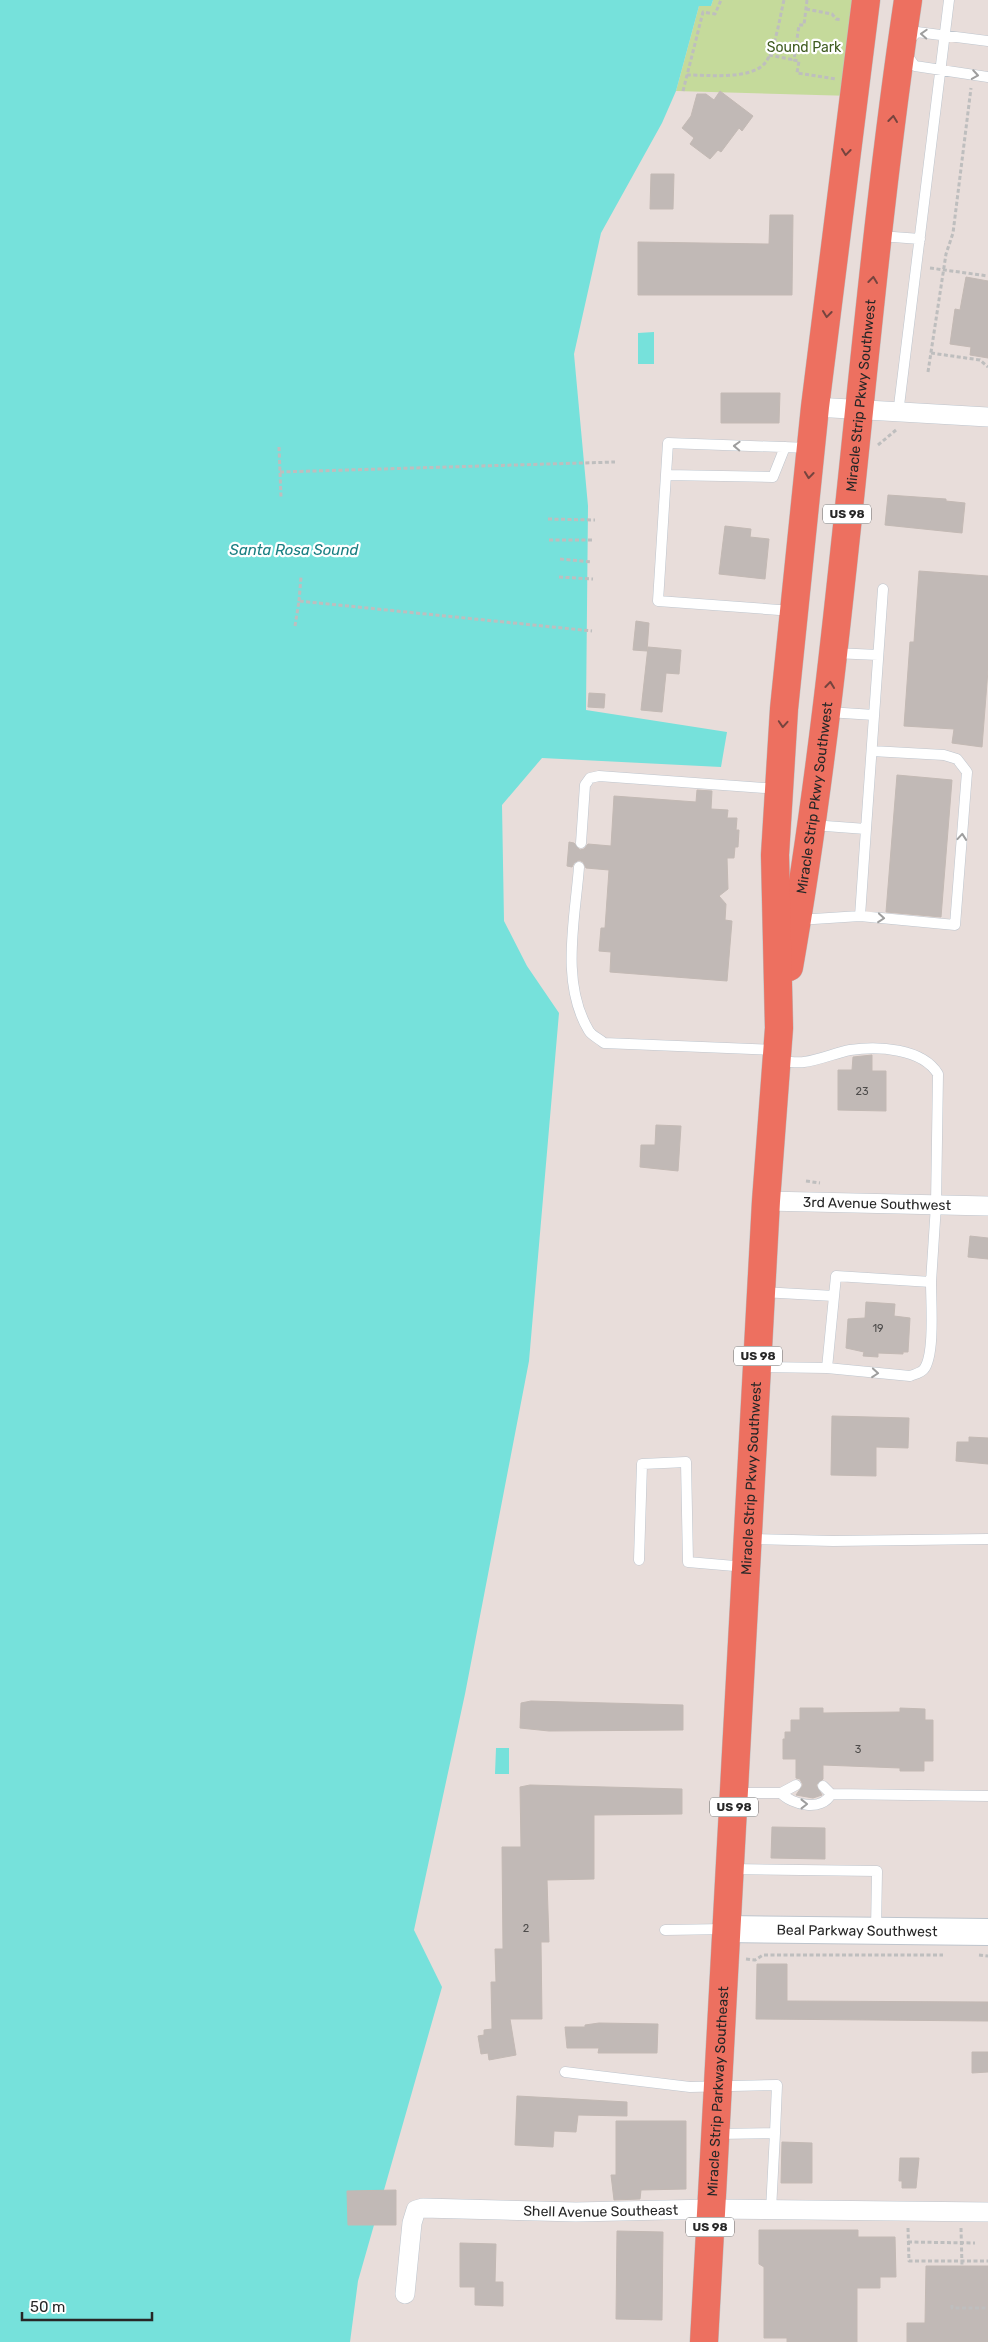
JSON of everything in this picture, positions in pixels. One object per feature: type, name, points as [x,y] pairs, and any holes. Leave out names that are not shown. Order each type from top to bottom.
[{"type":"highway","name":"Miracle Strip Pkwy Southwest","points":[[726,1929],[749,1539],[766,1201],[777,1046],[775,855],[794,611],[798,448],[816,407],[853,32],[866,0]]},
{"type":"highway","name":"Miracle Strip Pkwy Southwest","points":[[777,1046],[812,825],[827,712],[858,411],[908,0]]},
{"type":"highway","points":[[853,32],[901,48]]},
{"type":"highway","name":"Miracle Strip Parkway Southeast","points":[[704,2342],[726,1929]]},
{"type":"main road","name":"Beal Parkway Southwest","points":[[726,1929],[988,1932]]},
{"type":"street","points":[[816,407],[898,414],[988,417]]},
{"type":"street","name":"3rd Avenue Southwest","points":[[766,1201],[988,1206]]},
{"type":"street","name":"Shell Avenue Southeast","points":[[405,2294],[412,2223],[416,2210],[423,2208],[576,2212],[711,2209],[988,2212]]},
{"type":"lane","points":[[898,414],[949,0]]},
{"type":"lane","points":[[988,41],[917,32],[901,48],[914,66],[988,77]]},
{"type":"lane","points":[[879,236],[920,239]]},
{"type":"lane","points":[[794,611],[658,601],[668,444],[798,448]]},
{"type":"lane","points":[[666,475],[773,477],[798,448]]},
{"type":"lane","points":[[860,916],[883,588]]},
{"type":"lane","points":[[833,652],[878,655]]},
{"type":"lane","points":[[827,712],[874,715]]},
{"type":"lane","points":[[797,920],[860,916],[955,924],[967,772],[957,759],[944,755],[872,751]]},
{"type":"lane","points":[[581,843],[585,785],[590,778],[599,776],[779,789]]},
{"type":"lane","points":[[812,825],[866,829]]},
{"type":"lane","points":[[579,867],[571,972],[580,1008],[590,1033],[604,1043],[777,1046],[805,1062],[850,1050],[886,1050],[918,1056],[932,1064],[938,1074],[936,1205],[928,1364],[922,1372],[910,1376],[827,1368],[758,1367]]},
{"type":"lane","points":[[827,1368],[836,1276],[931,1282]]},
{"type":"lane","points":[[762,1292],[834,1296]]},
{"type":"lane","points":[[639,1560],[642,1464],[686,1462],[688,1562],[747,1567]]},
{"type":"lane","points":[[749,1539],[833,1541],[988,1539]]},
{"type":"lane","points":[[734,1793],[781,1793],[796,1785]]},
{"type":"lane","points":[[823,1786],[831,1794],[988,1796]]},
{"type":"lane","points":[[781,1793],[795,1804],[822,1804],[828,1801],[831,1794]]},
{"type":"lane","points":[[730,1869],[877,1871],[876,1930]]},
{"type":"lane","points":[[665,1930],[726,1929]]},
{"type":"lane","points":[[565,2072],[690,2087],[777,2085],[771,2210]]},
{"type":"lane","points":[[715,2134],[775,2133]]},
{"type":"path","points":[[683,91],[703,12],[716,14],[721,0]]},
{"type":"path","points":[[687,75],[746,74],[756,71],[766,62],[769,55],[784,0]]},
{"type":"path","points":[[794,60],[799,25],[804,25],[807,0]]},
{"type":"path","points":[[806,9],[832,14],[853,32]]},
{"type":"path","points":[[769,55],[799,61],[797,73],[840,79]]},
{"type":"path","points":[[928,372],[943,269],[952,233],[973,75]]},
{"type":"path","points":[[917,266],[988,276]]},
{"type":"path","points":[[931,353],[980,360],[988,366]]},
{"type":"path","points":[[279,447],[281,497]]},
{"type":"path","points":[[280,472],[615,462]]},
{"type":"path","points":[[548,519],[595,520]]},
{"type":"path","points":[[549,540],[593,540]]},
{"type":"path","points":[[560,559],[592,562]]},
{"type":"path","points":[[295,626],[301,577]]},
{"type":"path","points":[[559,577],[593,579]]},
{"type":"path","points":[[299,601],[592,632]]},
{"type":"path","points":[[725,1957],[756,1960],[763,1955],[944,1955]]},
{"type":"path","points":[[972,1955],[988,1956]]},
{"type":"path","points":[[907,2212],[908,2261],[988,2261]]},
{"type":"path","points":[[961,2212],[962,2266]]},
{"type":"path","points":[[908,2242],[975,2243]]},
{"type":"path","points":[[952,2305],[952,2308],[988,2308]]},
{"type":"green space","name":"Sound Park","points":[[713,0],[867,0],[853,96],[676,91],[699,6],[711,6]]},
{"type":"water","name":"Santa Rosa Sound","points":[[0,0],[713,0],[711,6],[699,6],[676,91],[662,123],[601,233],[574,354],[588,506],[586,710],[727,732],[721,767],[542,758],[502,805],[504,921],[527,966],[559,1013],[529,1361],[465,1694],[414,1930],[442,1987],[358,2281],[350,2342],[0,2342]]},
{"type":"water","points":[[654,332],[654,364],[638,364],[638,333]]},
{"type":"water","points":[[496,1748],[509,1748],[509,1774],[495,1774]]},
{"type":"building","points":[[720,91],[753,116],[742,131],[739,128],[721,152],[718,150],[710,159],[690,144],[694,138],[682,128],[691,116],[697,94],[706,94],[714,100]]},
{"type":"building","points":[[651,174],[674,174],[673,209],[650,209]]},
{"type":"building","points":[[770,215],[793,215],[792,295],[638,295],[638,242],[769,244]]},
{"type":"building","points":[[966,277],[988,281],[988,358],[970,355],[971,347],[950,344],[955,309],[960,310]]},
{"type":"building","points":[[721,393],[780,393],[779,423],[721,423]]},
{"type":"building","points":[[888,495],[946,499],[946,501],[965,503],[962,533],[885,525]]},
{"type":"building","points":[[725,526],[751,529],[750,537],[769,539],[765,579],[719,574]]},
{"type":"building","points":[[919,571],[988,576],[988,670],[982,747],[952,743],[954,729],[904,726],[910,642],[914,642]]},
{"type":"building","points":[[636,621],[649,623],[647,651],[633,650]]},
{"type":"building","points":[[648,647],[681,650],[679,674],[666,673],[662,712],[641,710]]},
{"type":"building","points":[[589,693],[605,694],[604,708],[588,707]]},
{"type":"building","points":[[897,775],[952,780],[941,917],[886,912]]},
{"type":"building","points":[[697,790],[712,791],[711,809],[728,810],[727,818],[737,818],[736,830],[739,830],[738,847],[735,847],[734,858],[727,858],[728,889],[719,896],[726,904],[725,920],[732,921],[727,981],[610,972],[611,952],[599,951],[601,928],[605,928],[609,870],[586,868],[583,862],[579,860],[572,867],[567,866],[569,842],[574,843],[580,850],[584,849],[588,844],[611,846],[614,796],[696,802]]},
{"type":"building","points":[[872,1055],[872,1071],[886,1071],[886,1111],[838,1110],[838,1070],[852,1070],[853,1057]]},
{"type":"building","points":[[656,1125],[681,1126],[678,1171],[640,1167],[641,1145],[655,1145]]},
{"type":"building","points":[[970,1236],[988,1238],[988,1259],[968,1257]]},
{"type":"building","points":[[866,1302],[895,1304],[894,1316],[910,1318],[908,1352],[903,1352],[903,1354],[878,1353],[878,1357],[863,1356],[864,1352],[846,1348],[848,1319],[865,1318]]},
{"type":"building","points":[[832,1416],[909,1418],[908,1448],[876,1447],[876,1476],[831,1475]]},
{"type":"building","points":[[969,1437],[988,1438],[988,1464],[956,1461],[957,1442],[969,1442]]},
{"type":"building","points":[[531,1701],[683,1705],[683,1730],[549,1731],[520,1728],[521,1703]]},
{"type":"building","points":[[800,1708],[823,1708],[823,1713],[900,1712],[900,1708],[925,1709],[925,1720],[933,1720],[933,1761],[924,1761],[924,1771],[900,1771],[900,1768],[823,1765],[823,1779],[816,1785],[822,1795],[813,1798],[796,1795],[803,1785],[800,1779],[796,1778],[796,1759],[783,1759],[783,1739],[785,1739],[785,1732],[791,1732],[791,1720],[800,1720]]},
{"type":"building","points":[[530,1785],[682,1789],[682,1814],[594,1815],[594,1879],[547,1880],[549,1942],[541,1942],[542,2019],[510,2019],[516,2055],[489,2060],[488,2053],[481,2054],[478,2036],[484,2035],[484,2030],[492,2029],[491,1982],[496,1982],[495,1949],[503,1949],[502,1847],[521,1847],[520,1787]]},
{"type":"building","points":[[772,1827],[825,1828],[825,1859],[771,1858]]},
{"type":"building","points":[[757,1964],[787,1964],[787,2001],[988,2002],[988,2021],[756,2019]]},
{"type":"building","points":[[599,2023],[658,2024],[657,2053],[598,2053],[599,2048],[567,2048],[565,2027],[585,2027],[585,2025]]},
{"type":"building","points":[[972,2052],[988,2052],[988,2072],[972,2073]]},
{"type":"building","points":[[517,2096],[627,2102],[627,2116],[578,2115],[576,2132],[554,2131],[553,2147],[515,2145]]},
{"type":"building","points":[[616,2121],[686,2121],[686,2189],[641,2190],[640,2199],[614,2200],[611,2175],[616,2175]]},
{"type":"building","points":[[782,2142],[812,2143],[812,2183],[781,2183]]},
{"type":"building","points":[[900,2158],[919,2158],[916,2188],[902,2188],[902,2181],[899,2181]]},
{"type":"building","points":[[396,2190],[396,2225],[348,2225],[347,2191]]},
{"type":"building","points":[[759,2230],[858,2230],[858,2237],[895,2237],[896,2277],[880,2277],[880,2288],[857,2288],[857,2342],[787,2342],[787,2338],[764,2338],[764,2267],[759,2264]]},
{"type":"building","points":[[617,2231],[663,2232],[662,2320],[616,2319]]},
{"type":"building","points":[[460,2243],[496,2244],[495,2282],[503,2282],[503,2306],[475,2305],[475,2287],[460,2287]]},
{"type":"building","points":[[926,2266],[988,2266],[988,2342],[907,2342],[907,2323],[925,2323]]}]
